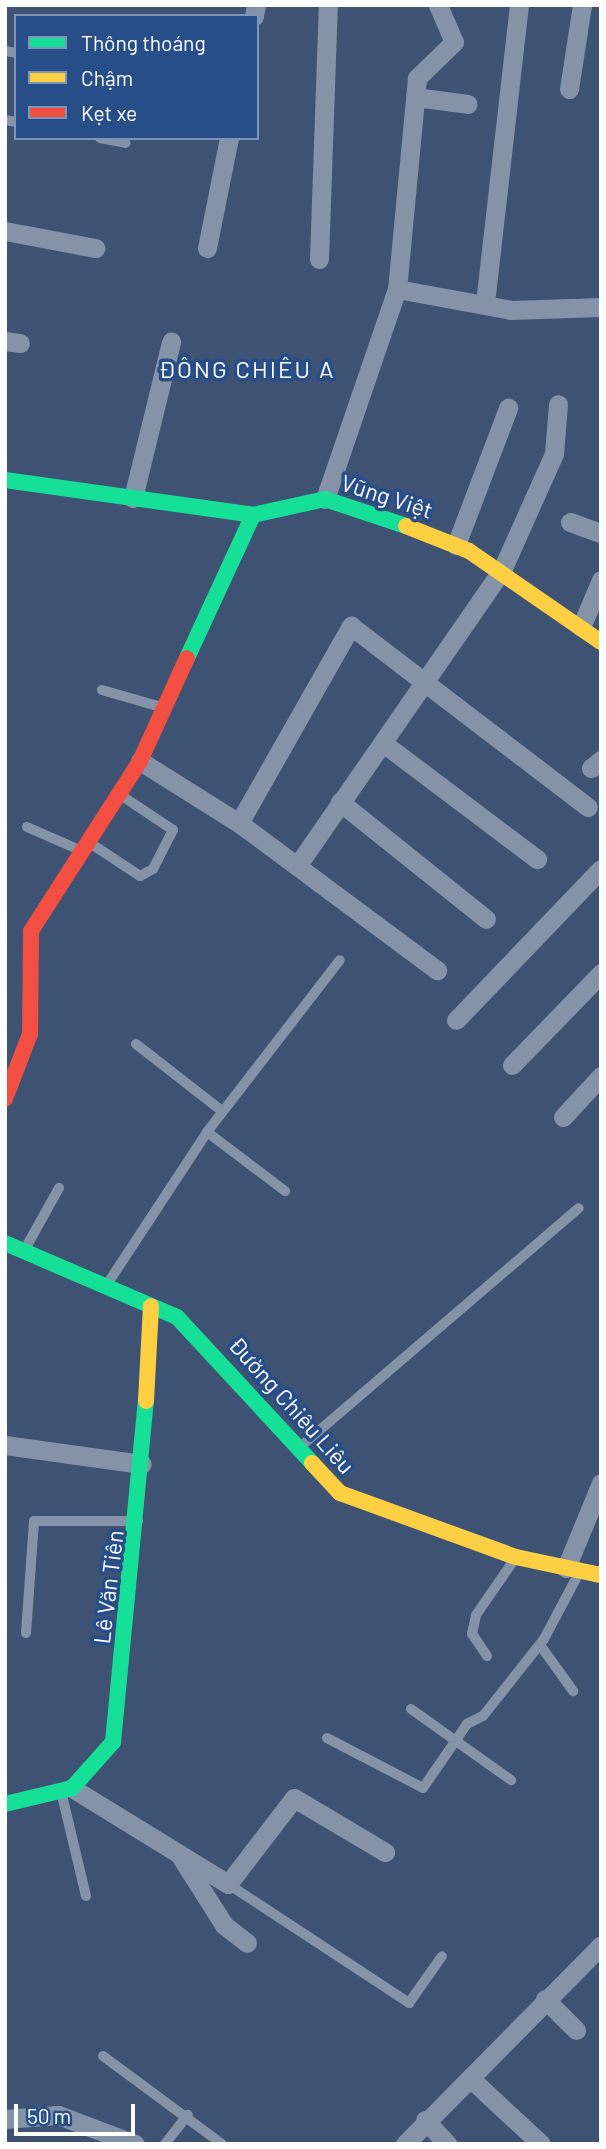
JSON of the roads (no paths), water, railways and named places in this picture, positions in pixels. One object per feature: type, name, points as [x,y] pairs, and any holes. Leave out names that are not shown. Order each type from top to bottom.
[{"type":"street","points":[[319,259],[328,5]]},
{"type":"street","points":[[325,499],[397,289],[415,97],[422,71],[454,42],[438,5]]},
{"type":"street","points":[[485,303],[519,5]]},
{"type":"street","points":[[569,89],[582,5]]},
{"type":"street","points":[[415,97],[468,104]]},
{"type":"street","points":[[207,248],[229,140]]},
{"type":"street","points":[[5,231],[95,248]]},
{"type":"street","points":[[397,289],[485,303],[511,310],[601,306]]},
{"type":"street","points":[[133,498],[171,342]]},
{"type":"street","points":[[297,866],[383,744],[423,680],[502,570],[554,454],[558,404]]},
{"type":"street","points":[[456,545],[508,408]]},
{"type":"street","name":"Vũng Việt","points":[[5,480],[253,515],[325,499],[395,517],[502,570],[601,642]]},
{"type":"street","points":[[5,1099],[30,1034],[30,931],[141,761],[253,515]]},
{"type":"street","points":[[570,522],[601,533]]},
{"type":"street","points":[[581,627],[601,580]]},
{"type":"street","points":[[239,823],[351,626],[588,807]]},
{"type":"street","points":[[383,744],[537,859]]},
{"type":"street","points":[[141,761],[239,823],[437,970]]},
{"type":"street","points":[[340,802],[486,919]]},
{"type":"street","points":[[456,1020],[601,869]]},
{"type":"street","points":[[512,1065],[601,973]]},
{"type":"street","points":[[563,1117],[601,1076]]},
{"type":"street","name":"Đường Chiêu Liêu","points":[[5,1243],[177,1317],[200,1337],[296,1450],[340,1493],[516,1557],[601,1575]]},
{"type":"street","name":"Lê Văn Tiên","points":[[66,1789],[113,1742],[139,1521],[152,1306]]},
{"type":"street","points":[[5,1445],[142,1464]]},
{"type":"street","points":[[574,1569],[601,1483]]},
{"type":"street","points":[[5,1804],[66,1789],[228,1884],[294,1798],[386,1852]]},
{"type":"street","points":[[179,1854],[213,1911],[247,1943]]},
{"type":"street","points":[[405,2144],[425,2120],[601,1945]]},
{"type":"street","points":[[545,1999],[576,2030]]},
{"type":"street","points":[[470,2078],[541,2144]]},
{"type":"street","points":[[5,2119],[58,2115],[135,2144]]},
{"type":"street","points":[[425,2120],[447,2144]]},
{"type":"lane","points":[[110,140],[126,143]]},
{"type":"lane","points":[[102,690],[165,709]]},
{"type":"lane","points":[[27,827],[85,846],[140,876],[153,869],[173,830],[119,794]]},
{"type":"lane","points":[[105,1287],[222,1111],[341,960]]},
{"type":"lane","points":[[136,1044],[222,1111]]},
{"type":"lane","points":[[207,1132],[285,1191]]},
{"type":"lane","points":[[24,1252],[59,1188]]},
{"type":"lane","points":[[296,1450],[579,1208]]},
{"type":"lane","points":[[26,1633],[34,1521],[139,1521]]},
{"type":"lane","points":[[487,1656],[472,1634],[475,1615],[516,1557]]},
{"type":"lane","points":[[327,1738],[420,1788],[454,1740],[489,1709],[540,1645],[574,1569]]},
{"type":"lane","points":[[540,1645],[573,1691]]},
{"type":"lane","points":[[411,1709],[511,1780]]},
{"type":"lane","points":[[66,1789],[86,1896]]},
{"type":"lane","points":[[228,1884],[409,2003],[442,1956]]},
{"type":"lane","points":[[103,2056],[188,2115],[222,2144]]},
{"type":"lane","points":[[165,2144],[188,2115]]},
{"type":"district","name":"ĐÔNG CHIÊU A","points":[[247,369]]}]
